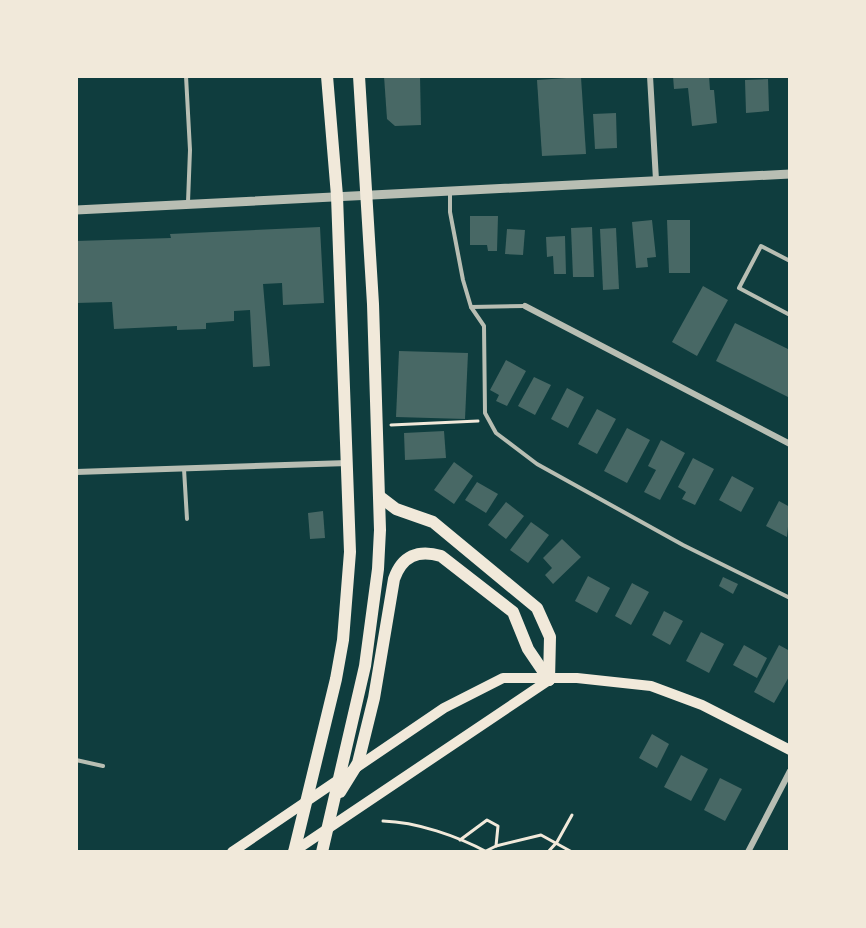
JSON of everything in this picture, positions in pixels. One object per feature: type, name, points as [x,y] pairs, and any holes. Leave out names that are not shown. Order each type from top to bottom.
[{"type":"highway","points":[[293,852],[324,735],[336,679],[350,552],[337,196],[327,76]]},
{"type":"highway","points":[[322,852],[355,713],[375,592],[380,530],[378,399],[359,76]]},
{"type":"highway","points":[[379,496],[396,509],[433,522],[537,608],[550,637],[549,680]]},
{"type":"highway","points":[[335,801],[358,763],[374,698],[399,566],[415,554],[428,552],[449,561],[513,612],[528,649],[549,680]]},
{"type":"main road","points":[[232,852],[444,708],[503,678],[549,680],[577,678],[651,686],[702,705],[789,750]]},
{"type":"main road","points":[[293,852],[549,680]]},
{"type":"street","points":[[650,76],[656,180]]},
{"type":"street","points":[[76,210],[450,189],[789,174]]},
{"type":"street","points":[[525,306],[789,444]]},
{"type":"street","points":[[76,472],[348,463]]},
{"type":"street","points":[[748,852],[789,771]]},
{"type":"lane","points":[[186,76],[190,150],[188,203]]},
{"type":"lane","points":[[450,189],[450,212],[471,307],[484,326],[485,414],[496,433],[537,464],[683,545],[789,598]]},
{"type":"lane","points":[[789,261],[761,246],[739,288],[789,315]]},
{"type":"lane","points":[[471,307],[525,306]]},
{"type":"lane","points":[[184,469],[187,519]]},
{"type":"lane","points":[[76,760],[103,766]]},
{"type":"path","points":[[391,425],[489,421]]},
{"type":"path","points":[[548,852],[557,842],[572,815]]},
{"type":"path","points":[[460,840],[487,820],[498,826],[496,846]]},
{"type":"path","points":[[383,821],[415,826],[486,851],[536,835],[545,835],[573,852]]},
{"type":"building","points":[[384,76],[420,76],[421,125],[395,126],[387,119]]},
{"type":"building","points":[[673,76],[709,76],[710,90],[714,90],[717,123],[692,126],[688,88],[674,89]]},
{"type":"building","points":[[581,77],[586,154],[542,156],[537,80]]},
{"type":"building","points":[[768,79],[769,111],[746,113],[745,80]]},
{"type":"building","points":[[616,113],[617,148],[595,149],[593,114]]},
{"type":"building","points":[[470,216],[498,216],[497,251],[488,251],[487,245],[470,245]]},
{"type":"building","points":[[652,220],[656,257],[647,258],[648,267],[636,268],[632,222]]},
{"type":"building","points":[[667,220],[690,220],[690,273],[669,273]]},
{"type":"building","points":[[320,227],[324,303],[283,305],[282,283],[263,284],[270,366],[253,367],[250,310],[234,311],[234,321],[206,323],[206,329],[177,330],[177,326],[114,329],[112,302],[76,303],[76,241],[171,238],[170,234]]},
{"type":"building","points":[[592,227],[594,277],[573,277],[571,228]]},
{"type":"building","points":[[616,228],[619,289],[603,290],[600,229]]},
{"type":"building","points":[[507,229],[525,230],[523,255],[505,254]]},
{"type":"building","points":[[565,236],[566,274],[554,274],[553,256],[547,257],[546,237]]},
{"type":"building","points":[[703,286],[728,300],[697,356],[672,342]]},
{"type":"building","points":[[735,323],[790,350],[790,398],[716,361]]},
{"type":"building","points":[[399,351],[468,353],[465,419],[396,417]]},
{"type":"building","points":[[506,360],[526,371],[507,406],[496,401],[499,395],[490,390]]},
{"type":"building","points":[[534,377],[551,385],[535,415],[518,406]]},
{"type":"building","points":[[567,388],[584,397],[568,428],[551,419]]},
{"type":"building","points":[[597,409],[616,419],[597,454],[578,444]]},
{"type":"building","points":[[627,428],[650,440],[627,483],[604,471]]},
{"type":"building","points":[[444,431],[446,458],[405,460],[404,433]]},
{"type":"building","points":[[661,440],[685,453],[660,500],[644,492],[656,470],[648,466]]},
{"type":"building","points":[[693,458],[714,469],[695,505],[682,499],[686,492],[678,487]]},
{"type":"building","points":[[454,462],[473,476],[454,504],[434,490]]},
{"type":"building","points":[[732,476],[754,488],[741,512],[719,500]]},
{"type":"building","points":[[477,482],[498,494],[486,513],[465,500]]},
{"type":"building","points":[[779,501],[790,507],[787,537],[766,526]]},
{"type":"building","points":[[506,502],[524,516],[506,539],[488,525]]},
{"type":"building","points":[[323,511],[325,538],[310,539],[308,513]]},
{"type":"building","points":[[531,522],[549,535],[528,563],[510,550]]},
{"type":"building","points":[[562,539],[581,557],[553,584],[545,575],[552,568],[543,558]]},
{"type":"building","points":[[588,576],[610,588],[597,613],[575,601]]},
{"type":"building","points":[[723,577],[738,584],[733,594],[719,586]]},
{"type":"building","points":[[632,583],[649,592],[631,625],[615,616]]},
{"type":"building","points":[[664,611],[683,621],[670,645],[652,635]]},
{"type":"building","points":[[701,632],[724,644],[709,673],[686,661]]},
{"type":"building","points":[[744,645],[767,658],[757,678],[733,665]]},
{"type":"building","points":[[779,645],[790,651],[790,675],[774,703],[754,692]]},
{"type":"building","points":[[652,734],[669,744],[657,768],[639,758]]},
{"type":"building","points":[[681,755],[708,769],[691,801],[664,787]]},
{"type":"building","points":[[720,778],[742,789],[725,821],[704,810]]}]
